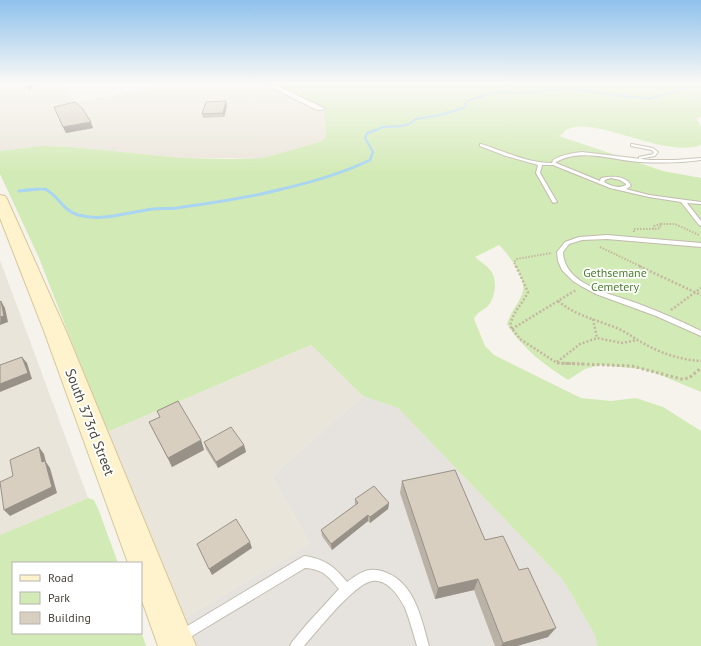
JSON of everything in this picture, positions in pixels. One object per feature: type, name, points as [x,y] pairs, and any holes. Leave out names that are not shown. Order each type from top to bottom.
[{"type":"street","name":"South 373rd Street","points":[[0,199],[58,339],[176,643]]},
{"type":"lane","points":[[481,145],[540,164],[554,164],[616,188],[649,196],[701,203]]},
{"type":"lane","points":[[632,145],[652,149],[656,152],[654,155],[632,160]]},
{"type":"lane","points":[[554,164],[554,161],[558,159],[580,153],[632,160],[665,162],[701,159]]},
{"type":"lane","points":[[540,164],[538,175],[555,202]]},
{"type":"lane","points":[[604,184],[602,180],[611,177],[624,180],[629,184],[626,188],[616,188]]},
{"type":"lane","points":[[683,201],[701,224]]},
{"type":"lane","points":[[701,245],[607,237],[581,238],[567,244],[560,252],[561,261],[568,273],[584,286],[663,316],[701,334]]},
{"type":"lane","points":[[176,643],[304,562],[318,563],[329,570],[347,590]]},
{"type":"lane","points":[[296,646],[353,584],[372,574],[388,578],[403,593],[414,613],[423,646]]},
{"type":"path","points":[[636,240],[634,229],[660,228],[661,224],[663,223],[675,225],[701,236]]},
{"type":"path","points":[[581,238],[701,295]]},
{"type":"path","points":[[560,252],[517,259],[514,262],[525,282],[528,292],[524,301],[512,316],[510,326],[520,338],[557,362],[632,366],[681,379],[689,378],[701,368]]},
{"type":"path","points":[[512,329],[584,286]]},
{"type":"path","points":[[663,316],[701,288]]},
{"type":"path","points":[[558,301],[566,309],[624,331],[637,340],[682,359],[701,362]]},
{"type":"path","points":[[594,319],[597,338]]},
{"type":"path","points":[[557,362],[580,344],[597,338],[621,344],[630,344],[637,340]]},
{"type":"shaded area","points":[[0,113],[325,113],[326,137],[322,141],[263,158],[182,158],[72,147],[41,146],[0,151]]},
{"type":"shaded area","points":[[0,260],[88,498],[0,535]]},
{"type":"shaded area","points":[[311,345],[363,396],[272,476],[310,544],[180,621],[107,432]]},
{"type":"shaded area","points":[[363,396],[398,408],[563,580],[595,635],[597,646],[190,646],[180,621],[310,544],[272,476]]},
{"type":"green space","name":"Gethsemane Cemetery","points":[[324,113],[701,113],[701,117],[696,118],[701,126],[701,145],[685,148],[649,142],[611,131],[594,128],[578,127],[566,130],[559,136],[663,171],[701,178],[701,392],[658,374],[641,369],[600,365],[585,369],[568,380],[550,368],[519,341],[507,324],[510,315],[522,295],[523,286],[516,266],[499,245],[475,257],[491,271],[495,290],[490,304],[474,319],[485,346],[494,355],[581,398],[611,401],[636,398],[663,407],[701,431],[701,646],[597,646],[595,635],[563,580],[398,408],[363,396],[311,345],[107,432],[39,258],[0,174],[0,151],[41,146],[72,147],[182,158],[263,158],[322,141],[326,136]]},
{"type":"green space","points":[[88,498],[94,500],[118,562],[12,562],[12,634],[142,634],[146,646],[0,646],[0,535]]},
{"type":"building","points":[[57,113],[85,113],[91,122],[63,127]]},
{"type":"building","points":[[1,301],[4,316],[0,317],[0,302]]},
{"type":"building","points":[[22,357],[28,373],[0,384],[0,365]]},
{"type":"building","points":[[178,401],[201,440],[168,458],[149,422],[160,417],[157,411]]},
{"type":"building","points":[[231,427],[244,445],[216,462],[204,442]]},
{"type":"building","points":[[39,447],[42,462],[45,461],[52,487],[4,510],[0,482],[13,476],[10,460]]},
{"type":"building","points":[[455,470],[485,540],[503,536],[519,570],[528,568],[556,628],[503,643],[478,579],[438,588],[402,481]]},
{"type":"building","points":[[374,486],[389,503],[370,517],[368,515],[331,544],[321,530],[358,503],[355,499]]},
{"type":"building","points":[[236,519],[250,542],[209,569],[197,544]]},
{"type":"waterway","points":[[373,131],[383,127],[402,126],[409,124],[416,119],[446,113]]},
{"type":"waterway","points":[[281,189],[325,178],[370,160],[373,152],[365,138],[367,133],[373,131]]},
{"type":"waterway","points":[[31,190],[38,189]]},
{"type":"waterway","points":[[46,190],[73,213],[88,217],[107,217],[153,209],[177,208],[216,202],[281,189]]},
{"type":"waterway","points":[[26,190],[31,190]]},
{"type":"waterway","points":[[19,191],[31,190]]},
{"type":"waterway","points":[[31,190],[46,190]]}]
